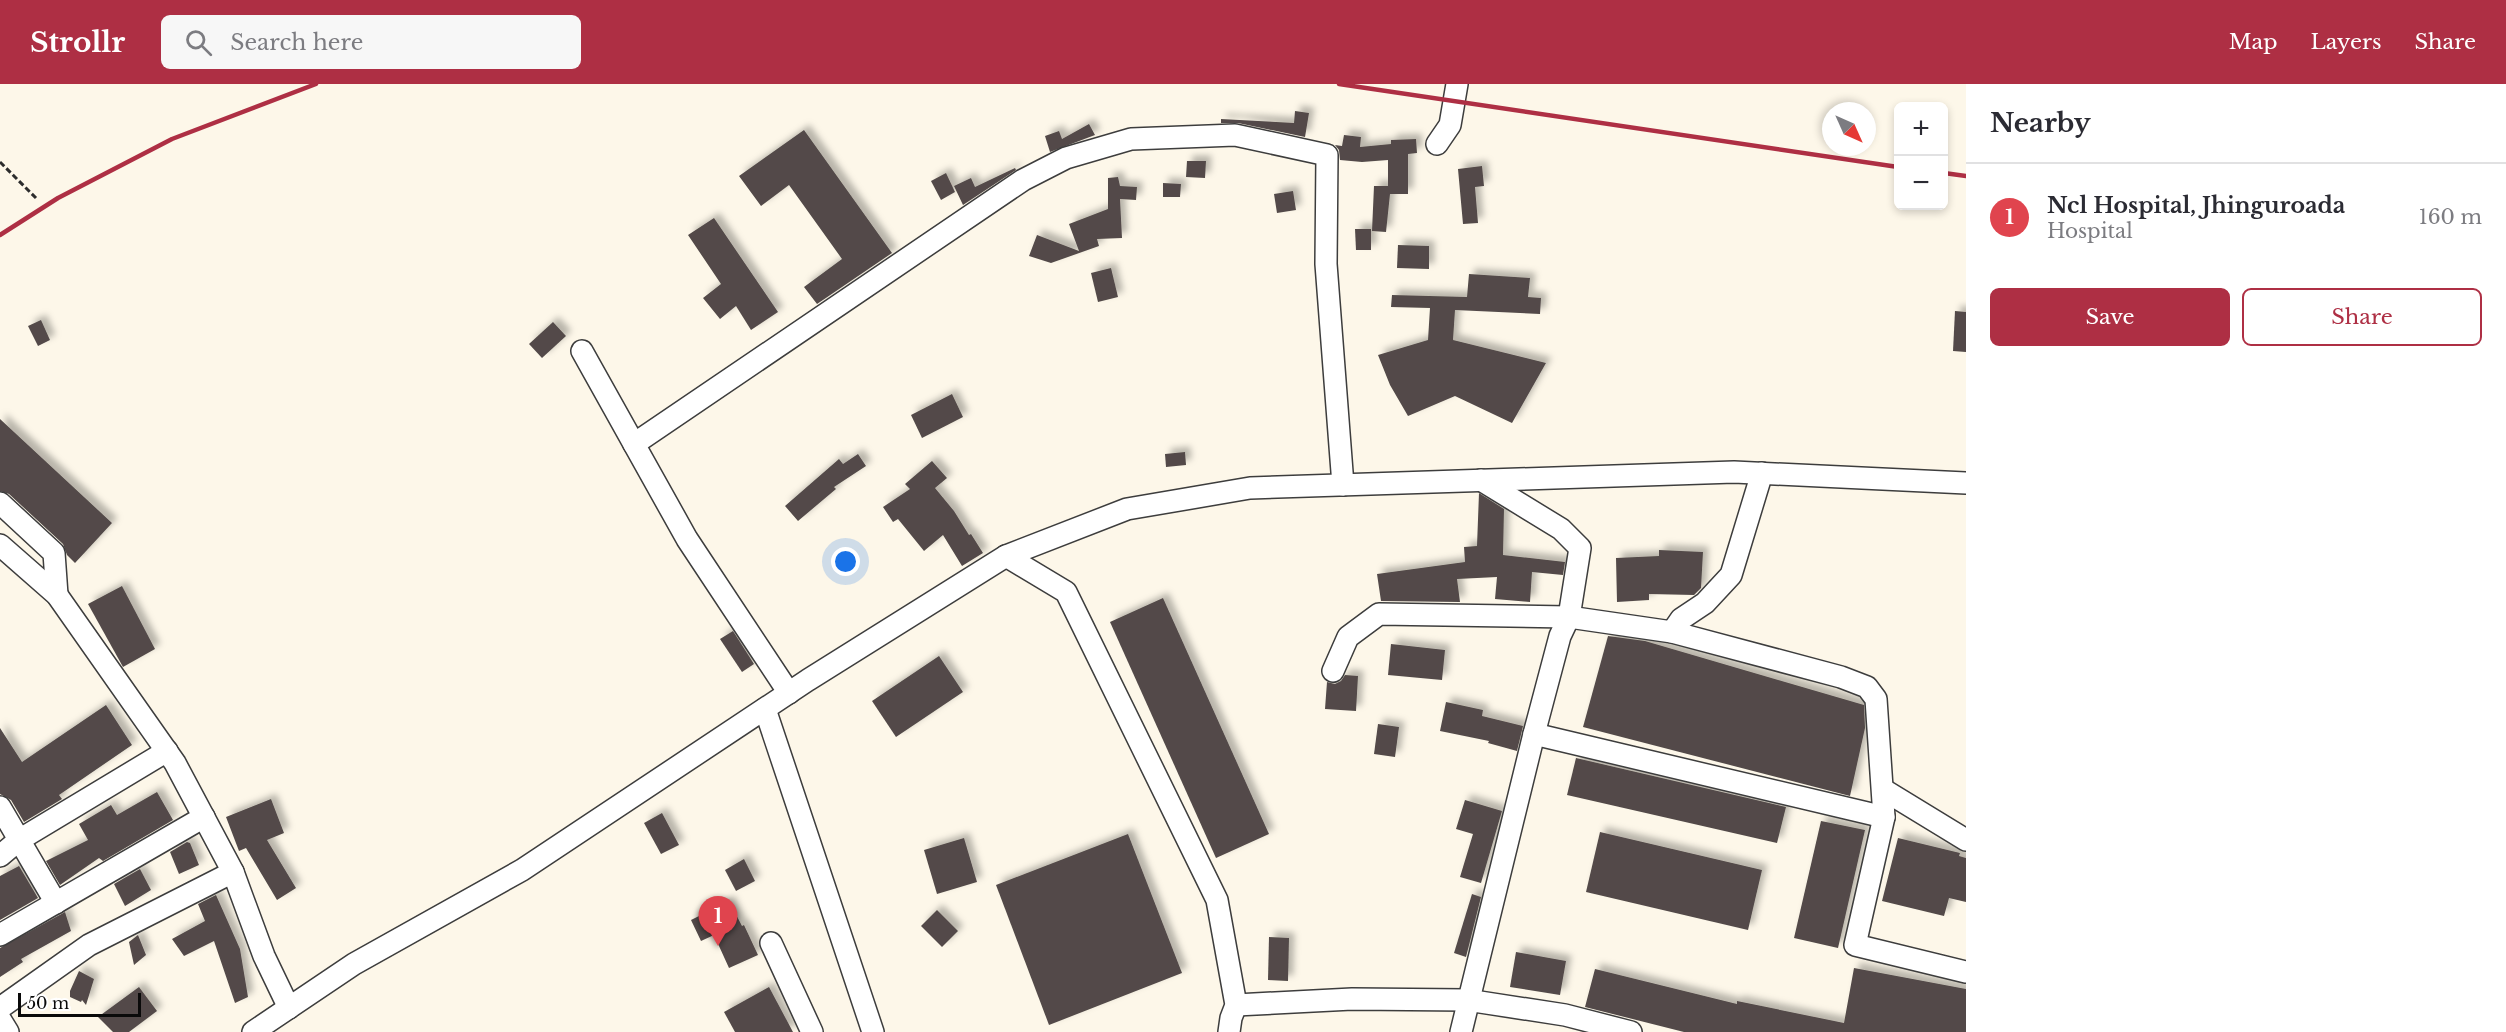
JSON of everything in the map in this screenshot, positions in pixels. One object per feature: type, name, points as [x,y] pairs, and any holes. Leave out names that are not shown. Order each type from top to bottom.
[{"type":"street","points":[[1437,144],[1450,125],[1457,84]]},
{"type":"street","points":[[634,444],[1023,180],[1066,158],[1131,139],[1235,135],[1327,155],[1326,264],[1343,485]]},
{"type":"street","points":[[582,351],[687,539],[789,693]]},
{"type":"street","points":[[258,1030],[354,963],[522,870],[789,693],[1006,556],[1127,509],[1250,488],[1734,472],[1966,483]]},
{"type":"street","points":[[1672,633],[1681,619],[1705,603],[1731,574],[1762,473]]},
{"type":"street","points":[[1461,1032],[1534,734],[1560,636],[1569,618],[1580,548],[1561,529],[1481,480]]},
{"type":"street","points":[[0,503],[54,553],[57,595]]},
{"type":"street","points":[[0,545],[57,595],[167,751],[233,872],[264,956],[289,1008]]},
{"type":"street","points":[[1006,556],[1066,592],[1217,900],[1236,1005],[1229,1032]]},
{"type":"street","points":[[1333,671],[1348,637],[1379,614],[1569,618],[1672,633],[1841,677],[1867,687],[1876,699],[1884,790],[1884,817],[1855,945],[1966,972]]},
{"type":"street","points":[[765,709],[873,1032]]},
{"type":"street","points":[[1534,734],[1884,817]]},
{"type":"street","points":[[0,856],[19,840],[167,751]]},
{"type":"street","points":[[1884,790],[1966,840]]},
{"type":"street","points":[[0,807],[56,903]]},
{"type":"street","points":[[0,935],[204,818]]},
{"type":"street","points":[[0,1008],[89,945],[233,872]]},
{"type":"street","points":[[771,943],[812,1032]]},
{"type":"street","points":[[1236,1005],[1352,999],[1467,1000],[1565,1015],[1631,1032]]},
{"type":"street","points":[[0,1018],[8,1032]]},
{"type":"path","points":[[0,162],[36,198]]},
{"type":"building","points":[[1295,111],[1309,113],[1305,137],[1238,123],[1221,123],[1221,119],[1294,123]]},
{"type":"building","points":[[1089,124],[1095,135],[1050,152],[1045,136],[1059,131],[1062,139]]},
{"type":"building","points":[[804,130],[892,253],[817,304],[804,287],[842,259],[789,185],[761,206],[739,176]]},
{"type":"building","points":[[1344,135],[1361,137],[1360,147],[1391,144],[1391,140],[1416,139],[1417,153],[1408,154],[1408,194],[1390,194],[1386,232],[1372,231],[1374,186],[1388,186],[1388,160],[1362,162],[1340,160],[1339,150],[1335,145],[1342,146]]},
{"type":"building","points":[[1187,161],[1206,161],[1205,178],[1186,177]]},
{"type":"building","points":[[1482,166],[1484,186],[1475,187],[1478,223],[1463,224],[1458,169]]},
{"type":"building","points":[[1015,168],[1016,170],[963,205],[954,186],[971,178],[975,187]]},
{"type":"building","points":[[946,173],[955,192],[941,200],[931,181]]},
{"type":"building","points":[[1118,177],[1120,186],[1137,187],[1136,200],[1120,199],[1122,238],[1097,239],[1099,246],[1051,263],[1029,256],[1037,235],[1079,251],[1069,224],[1108,209],[1108,178]]},
{"type":"building","points":[[1163,183],[1181,184],[1180,197],[1163,197]]},
{"type":"building","points":[[1293,191],[1296,210],[1277,213],[1274,194]]},
{"type":"building","points":[[714,218],[778,312],[751,330],[736,306],[720,319],[703,298],[721,284],[688,235]]},
{"type":"building","points":[[1355,229],[1371,229],[1371,250],[1356,250]]},
{"type":"building","points":[[1398,245],[1429,246],[1429,269],[1397,268]]},
{"type":"building","points":[[1111,268],[1118,297],[1098,302],[1091,273]]},
{"type":"building","points":[[1469,274],[1530,278],[1528,297],[1541,298],[1540,314],[1455,310],[1453,340],[1546,363],[1512,423],[1455,396],[1408,416],[1390,385],[1378,355],[1428,340],[1430,308],[1391,307],[1392,295],[1467,297]]},
{"type":"building","points":[[1955,311],[1966,312],[1966,352],[1953,351]]},
{"type":"building","points":[[41,320],[50,340],[38,346],[28,326]]},
{"type":"building","points":[[553,322],[566,336],[542,358],[529,344]]},
{"type":"building","points":[[952,394],[963,417],[922,438],[911,415]]},
{"type":"building","points":[[0,419],[112,523],[75,563],[67,555],[63,544],[9,494],[0,491]]},
{"type":"building","points":[[1185,452],[1186,465],[1166,467],[1165,454]]},
{"type":"building","points":[[858,454],[866,466],[834,487],[836,489],[798,521],[785,506],[839,459],[843,464]]},
{"type":"building","points":[[932,461],[947,478],[935,488],[983,553],[962,566],[943,535],[924,551],[898,519],[893,522],[883,507],[910,489],[905,484]]},
{"type":"building","points":[[1479,493],[1504,509],[1503,555],[1565,562],[1563,575],[1532,572],[1530,602],[1495,599],[1497,577],[1457,579],[1460,602],[1381,601],[1377,574],[1465,562],[1464,547],[1477,546]]},
{"type":"building","points":[[1659,550],[1703,552],[1701,588],[1694,595],[1649,594],[1649,600],[1617,602],[1616,558],[1659,556]]},
{"type":"building","points":[[122,586],[155,649],[123,667],[88,604]]},
{"type":"building","points":[[1163,598],[1269,834],[1216,858],[1110,622]]},
{"type":"building","points":[[733,631],[754,664],[742,672],[720,639]]},
{"type":"building","points":[[1608,636],[1645,641],[1864,705],[1865,728],[1850,796],[1583,727]]},
{"type":"building","points":[[1391,644],[1445,650],[1442,680],[1388,675]]},
{"type":"building","points":[[939,656],[963,692],[896,737],[872,701]]},
{"type":"building","points":[[1345,675],[1358,676],[1356,711],[1325,709],[1327,682],[1335,684]]},
{"type":"building","points":[[1446,702],[1483,710],[1482,716],[1523,726],[1517,751],[1488,743],[1489,741],[1440,731]]},
{"type":"building","points":[[106,705],[132,745],[59,795],[62,799],[24,822],[11,800],[0,794],[0,728],[22,762]]},
{"type":"building","points":[[1378,724],[1399,727],[1395,757],[1374,754]]},
{"type":"building","points":[[1576,758],[1786,807],[1777,843],[1567,795]]},
{"type":"building","points":[[157,792],[173,820],[103,861],[99,858],[60,885],[46,861],[88,840],[79,824],[111,805],[117,815]]},
{"type":"building","points":[[271,799],[284,833],[267,840],[296,888],[277,900],[246,848],[239,851],[226,817]]},
{"type":"building","points":[[1465,800],[1502,811],[1481,883],[1460,877],[1473,834],[1456,829]]},
{"type":"building","points":[[662,813],[679,845],[661,854],[644,823]]},
{"type":"building","points":[[1821,821],[1865,830],[1838,948],[1794,938]]},
{"type":"building","points":[[1600,832],[1762,870],[1748,930],[1586,892]]},
{"type":"building","points":[[1128,834],[1182,973],[1049,1025],[996,885]]},
{"type":"building","points":[[964,838],[977,882],[937,894],[924,850]]},
{"type":"building","points":[[1898,838],[1960,853],[1959,856],[1966,858],[1966,902],[1949,898],[1944,916],[1882,901]]},
{"type":"building","points":[[187,842],[190,843],[199,865],[179,874],[170,852]]},
{"type":"building","points":[[744,859],[755,881],[736,891],[725,870]]},
{"type":"building","points":[[19,866],[38,898],[0,920],[0,876]]},
{"type":"building","points":[[140,869],[151,890],[125,906],[114,884]]},
{"type":"building","points":[[1472,894],[1481,897],[1466,957],[1454,953]]},
{"type":"building","points":[[216,895],[240,949],[248,997],[235,1003],[214,941],[184,956],[172,939],[205,921],[198,904]]},
{"type":"building","points":[[729,901],[742,926],[744,925],[758,955],[729,968],[714,935],[701,941],[691,920]]},
{"type":"building","points":[[937,910],[958,931],[942,947],[921,926]]},
{"type":"building","points":[[65,912],[71,931],[21,959],[23,962],[0,977],[0,948]]},
{"type":"building","points":[[138,935],[146,955],[134,965],[129,942]]},
{"type":"building","points":[[1269,937],[1289,938],[1288,981],[1268,980]]},
{"type":"building","points":[[1516,952],[1566,961],[1560,995],[1510,987]]},
{"type":"building","points":[[1854,968],[1966,989],[1966,1032],[1684,1032],[1585,1007],[1595,969],[1737,1004],[1737,1001],[1844,1023]]},
{"type":"building","points":[[79,971],[94,979],[86,1005],[82,1000],[81,1002],[70,997],[70,991]]},
{"type":"building","points":[[139,987],[157,1011],[129,1032],[113,1032],[98,1017]]},
{"type":"building","points":[[769,987],[793,1032],[735,1032],[724,1012]]},
{"type":"railway","points":[[0,235],[58,198],[172,139],[316,84]]},
{"type":"railway","points":[[1339,84],[1894,166]]},
{"type":"railway","points":[[1948,174],[1966,176]]},
{"type":"place","name":"Ncl Hospital, Jhinguroada","points":[[718,946]]}]
